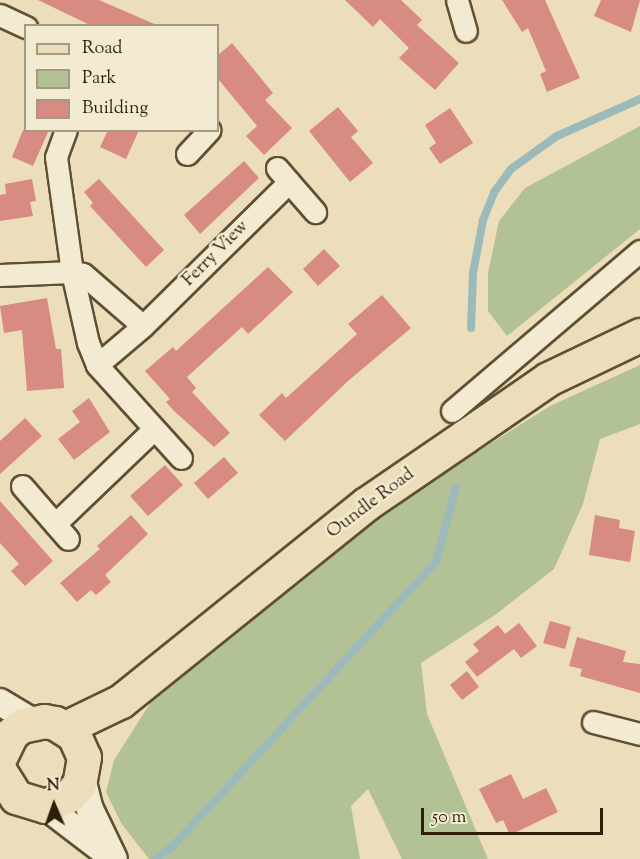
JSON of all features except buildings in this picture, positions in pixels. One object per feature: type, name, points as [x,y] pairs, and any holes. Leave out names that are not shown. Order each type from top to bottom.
[{"type":"main road","name":"Oundle Road","points":[[65,728],[121,701],[366,504],[454,415],[548,379],[640,335]]},
{"type":"main road","name":"Oundle Road","points":[[83,767],[121,701]]},
{"type":"main road","points":[[33,722],[55,723],[65,728],[80,745],[83,767],[70,795],[24,807],[8,789],[1,752],[21,726],[33,722]]},
{"type":"street","points":[[457,0],[466,31]]},
{"type":"street","points":[[0,15],[24,26]]},
{"type":"street","points":[[65,132],[56,157],[72,272],[88,343],[97,365],[182,458]]},
{"type":"street","points":[[187,154],[207,132]]},
{"type":"street","name":"Ferry View","points":[[97,365],[143,326],[283,175],[315,212]]},
{"type":"street","points":[[454,415],[640,251]]},
{"type":"street","points":[[0,275],[72,272],[83,274],[143,326]]},
{"type":"street","points":[[22,486],[62,532],[154,429]]},
{"type":"street","points":[[0,702],[33,722]]},
{"type":"street","points":[[593,722],[640,734]]},
{"type":"street","points":[[83,767],[90,809],[114,858]]},
{"type":"street","points":[[24,807],[114,858]]},
{"type":"green space","points":[[640,126],[640,229],[507,336],[488,311],[488,273],[499,221],[525,188]]},
{"type":"green space","points":[[640,365],[640,424],[600,439],[583,504],[554,569],[495,615],[421,663],[427,714],[488,859],[402,859],[368,789],[351,806],[360,859],[149,859],[121,823],[106,792],[114,760],[151,702],[410,494],[550,406]]},
{"type":"waterway","points":[[471,328],[473,273],[483,220],[495,191],[511,169],[557,136],[640,99]]},
{"type":"waterway","points":[[155,859],[172,847],[436,562],[456,487]]}]
